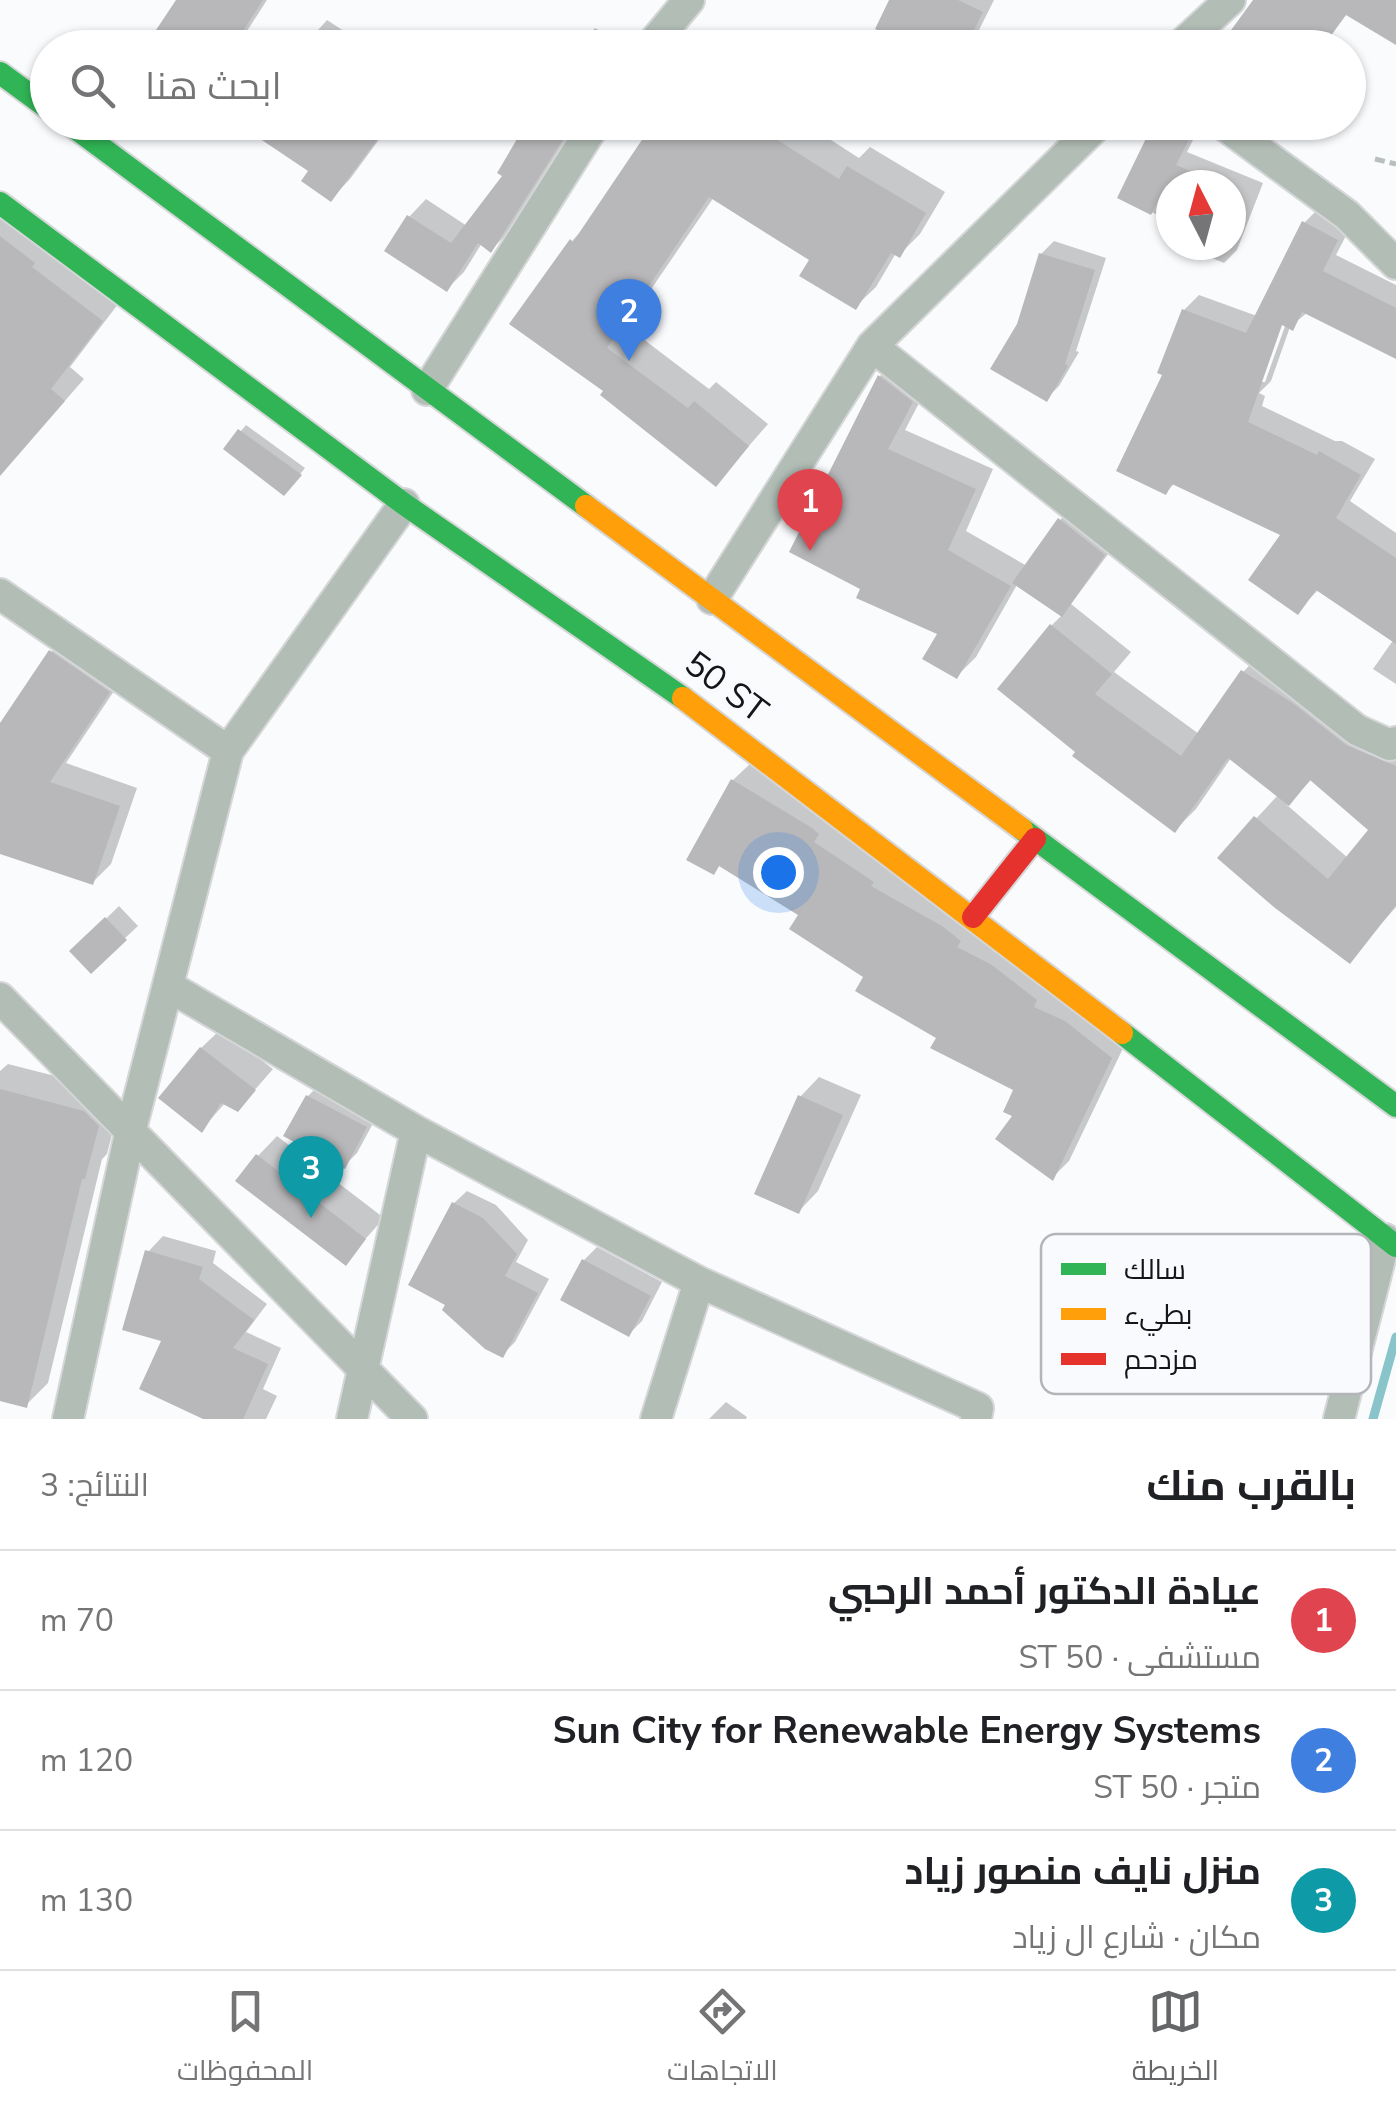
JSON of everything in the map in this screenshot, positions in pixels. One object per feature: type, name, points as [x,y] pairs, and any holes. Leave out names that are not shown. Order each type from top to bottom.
[{"type":"main road","points":[[0,73],[30,95]]},
{"type":"main road","name":"50 ST","points":[[90,140],[1396,1106]]},
{"type":"main road","name":"50 ST","points":[[0,203],[404,504],[659,680],[974,917],[1391,1242]]},
{"type":"main road","points":[[974,917],[1035,838]]},
{"type":"street","points":[[664,30],[689,0]]},
{"type":"street","points":[[1198,30],[1230,0]]},
{"type":"street","points":[[427,390],[585,140]]},
{"type":"street","points":[[712,599],[872,346],[1082,140]]},
{"type":"street","points":[[1245,140],[1347,215],[1396,264]]},
{"type":"street","points":[[872,346],[1357,730],[1390,745],[1396,742]]},
{"type":"street","points":[[68,1419],[131,1129],[228,751],[404,504]]},
{"type":"street","points":[[0,594],[228,751]]},
{"type":"street","points":[[168,986],[416,1131],[699,1282],[978,1408],[976,1419]]},
{"type":"street","points":[[0,998],[412,1419]]},
{"type":"street","points":[[352,1419],[416,1131]]},
{"type":"street","points":[[1371,1310],[1391,1242]]},
{"type":"street","points":[[656,1419],[699,1282]]},
{"type":"street","points":[[1339,1419],[1346,1394]]},
{"type":"path","points":[[1375,159],[1396,164]]},
{"type":"building","points":[[176,0],[263,0],[244,30],[156,30]]},
{"type":"building","points":[[889,0],[958,0],[983,12],[974,30],[875,29]]},
{"type":"building","points":[[1253,0],[1396,0],[1396,45],[1346,15],[1335,30],[1231,30]]},
{"type":"building","points":[[262,140],[377,140],[331,202],[301,181],[308,171]]},
{"type":"building","points":[[516,140],[563,140],[491,253],[478,243],[447,292],[384,251],[407,215],[451,243],[502,176],[497,173]]},
{"type":"building","points":[[642,140],[777,140],[839,179],[847,166],[926,213],[900,258],[891,253],[856,310],[799,276],[809,260],[709,197],[607,348],[688,408],[694,401],[749,446],[716,487],[600,395],[603,391],[509,324],[570,239],[573,242]]},
{"type":"building","points":[[1145,140],[1189,140],[1176,165],[1188,170],[1156,170],[1156,205],[1151,215],[1117,198]]},
{"type":"building","points":[[1302,221],[1338,240],[1323,271],[1396,308],[1396,359],[1302,312],[1293,331],[1282,325],[1248,422],[1317,455],[1319,451],[1361,475],[1336,518],[1396,558],[1396,644],[1316,590],[1298,615],[1248,580],[1280,535],[1172,484],[1166,495],[1116,471],[1162,375],[1157,373],[1182,309],[1246,333]]},
{"type":"building","points":[[0,236],[35,263],[32,267],[103,321],[51,389],[65,401],[0,476]]},
{"type":"building","points":[[1039,253],[1095,270],[1065,364],[1068,366],[1047,402],[990,369],[1017,324]]},
{"type":"building","points":[[878,375],[913,402],[888,449],[976,489],[948,550],[1011,586],[957,679],[922,659],[937,634],[856,598],[860,589],[789,552]]},
{"type":"building","points":[[238,429],[302,475],[284,496],[223,449]]},
{"type":"building","points":[[1058,518],[1105,555],[1062,617],[1012,583]]},
{"type":"building","points":[[1050,624],[1112,674],[1095,694],[1181,756],[1241,670],[1294,704],[1346,745],[1396,766],[1396,905],[1350,964],[1217,858],[1254,816],[1328,879],[1368,830],[1310,780],[1289,806],[1228,758],[1175,833],[1072,756],[1075,752],[997,689]]},
{"type":"building","points":[[49,650],[110,692],[50,782],[120,806],[93,885],[0,854],[0,723]]},
{"type":"building","points":[[731,779],[812,828],[819,834],[814,842],[874,882],[871,886],[942,926],[961,941],[957,947],[992,965],[1037,1000],[1034,1007],[1065,1021],[1112,1058],[1053,1181],[995,1139],[1012,1116],[1003,1112],[1013,1090],[930,1048],[936,1038],[855,991],[863,977],[789,929],[798,915],[719,866],[714,875],[686,860]]},
{"type":"building","points":[[105,917],[127,940],[91,974],[69,951]]},
{"type":"building","points":[[200,1047],[256,1090],[238,1112],[221,1103],[202,1133],[158,1098]]},
{"type":"building","points":[[0,1089],[84,1111],[99,1126],[82,1179],[27,1408],[0,1401]]},
{"type":"building","points":[[306,1095],[367,1127],[345,1169],[283,1136]]},
{"type":"building","points":[[798,1095],[843,1115],[799,1214],[754,1194]]},
{"type":"building","points":[[256,1154],[366,1239],[346,1266],[235,1181]]},
{"type":"building","points":[[452,1202],[483,1218],[517,1254],[505,1276],[538,1293],[503,1358],[485,1349],[442,1310],[445,1305],[408,1285]]},
{"type":"building","points":[[145,1250],[203,1267],[199,1279],[254,1320],[233,1348],[268,1364],[243,1419],[203,1419],[139,1389],[161,1341],[122,1330]]},
{"type":"building","points":[[582,1259],[651,1296],[629,1337],[560,1300]]},
{"type":"waterway","points":[[1373,1419],[1396,1337]]},
{"type":"traffic: fast","points":[[0,73],[30,95]]},
{"type":"traffic: fast","points":[[91,140],[586,506]]},
{"type":"traffic: fast","points":[[0,203],[404,504],[683,698]]},
{"type":"traffic: fast","points":[[1022,829],[1396,1106]]},
{"type":"traffic: fast","points":[[1122,1033],[1396,1246]]},
{"type":"traffic: slow","points":[[586,506],[1022,829]]},
{"type":"traffic: slow","points":[[683,698],[1122,1033]]},
{"type":"traffic: jam","points":[[973,917],[1035,839]]},
{"type":"place","name":"Sun City for Renewable Energy Systems","points":[[629,361]]},
{"type":"place","name":"عيادة الدكتور أحمد الرحبي","points":[[810,551]]},
{"type":"place","name":"منزل نايف منصور زياد","points":[[311,1218]]}]
